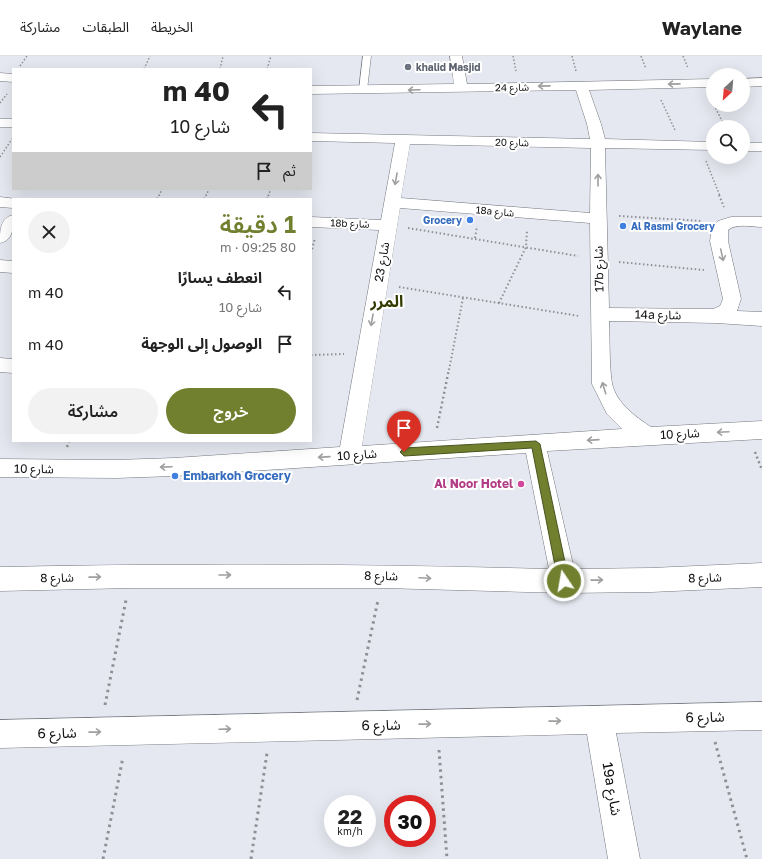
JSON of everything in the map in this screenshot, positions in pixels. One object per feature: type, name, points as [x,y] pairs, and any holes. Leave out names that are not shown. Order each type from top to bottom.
[{"type":"street","points":[[456,56],[461,88]]},
{"type":"street","points":[[0,77],[12,78]]},
{"type":"street","points":[[750,82],[762,82]]},
{"type":"street","name":"شارع 24","points":[[312,90],[706,83]]},
{"type":"street","name":"17b شارع","points":[[581,86],[594,124],[598,144],[598,260],[602,384],[607,398],[621,416],[630,425],[647,436]]},
{"type":"street","points":[[0,122],[12,123]]},
{"type":"street","name":"شارع 20","points":[[312,138],[706,146]]},
{"type":"street","name":"شارع 23","points":[[349,456],[403,140]]},
{"type":"street","points":[[750,147],[762,147]]},
{"type":"street","points":[[0,202],[12,203]]},
{"type":"street","name":"18a شارع","points":[[392,202],[598,219]]},
{"type":"street","points":[[0,238],[12,221]]},
{"type":"street","name":"18b شارع","points":[[312,222],[388,225]]},
{"type":"street","points":[[716,316],[728,310],[732,299],[719,235],[720,230],[724,225],[731,222],[762,222]]},
{"type":"street","points":[[0,266],[12,267]]},
{"type":"street","name":"14a شارع","points":[[732,299],[744,311],[762,319]]},
{"type":"street","name":"14a شارع","points":[[600,317],[716,316],[762,319]]},
{"type":"street","points":[[0,365],[12,366]]},
{"type":"street","name":"شارع 10","points":[[0,468],[130,469],[762,430]]},
{"type":"street","points":[[536,444],[564,581]]},
{"type":"street","name":"شارع 8","points":[[0,579],[131,576],[383,576],[564,581],[651,580],[762,575]]},
{"type":"street","name":"شارع 6","points":[[0,734],[762,716]]},
{"type":"street","name":"19a شارع","points":[[599,720],[624,859]]},
{"type":"lane","points":[[363,90],[366,56]]},
{"type":"path","points":[[19,68],[27,56]]},
{"type":"path","points":[[144,68],[150,56]]},
{"type":"path","points":[[220,68],[223,56]]},
{"type":"path","points":[[267,68],[271,56]]},
{"type":"path","points":[[652,84],[683,145]]},
{"type":"path","points":[[0,157],[12,138]]},
{"type":"path","points":[[598,219],[620,216],[731,222],[713,164]]},
{"type":"path","points":[[499,303],[526,247],[527,214]]},
{"type":"path","points":[[388,225],[598,260],[726,272]]},
{"type":"path","points":[[378,284],[463,298],[600,317]]},
{"type":"path","points":[[432,450],[463,298]]},
{"type":"path","points":[[312,355],[366,353]]},
{"type":"path","points":[[99,732],[131,576]]},
{"type":"path","points":[[352,726],[383,576]]},
{"type":"path","points":[[708,717],[747,859]]},
{"type":"path","points":[[438,724],[447,859]]},
{"type":"path","points":[[251,859],[270,728]]},
{"type":"path","points":[[103,859],[128,732]]},
{"type":"place","name":"khalid Masjid","points":[[408,67]]},
{"type":"place","name":"Grocery","points":[[470,220]]},
{"type":"place","name":"Al Rasmi Grocery","points":[[623,226]]},
{"type":"place","name":"Embarkoh Grocery","points":[[175,476]]},
{"type":"place","name":"Al Noor Hotel","points":[[521,484]]},
{"type":"district","name":"المرر","points":[[387,301]]},
{"type":"route","points":[[404,452],[536,444],[564,581]]}]
